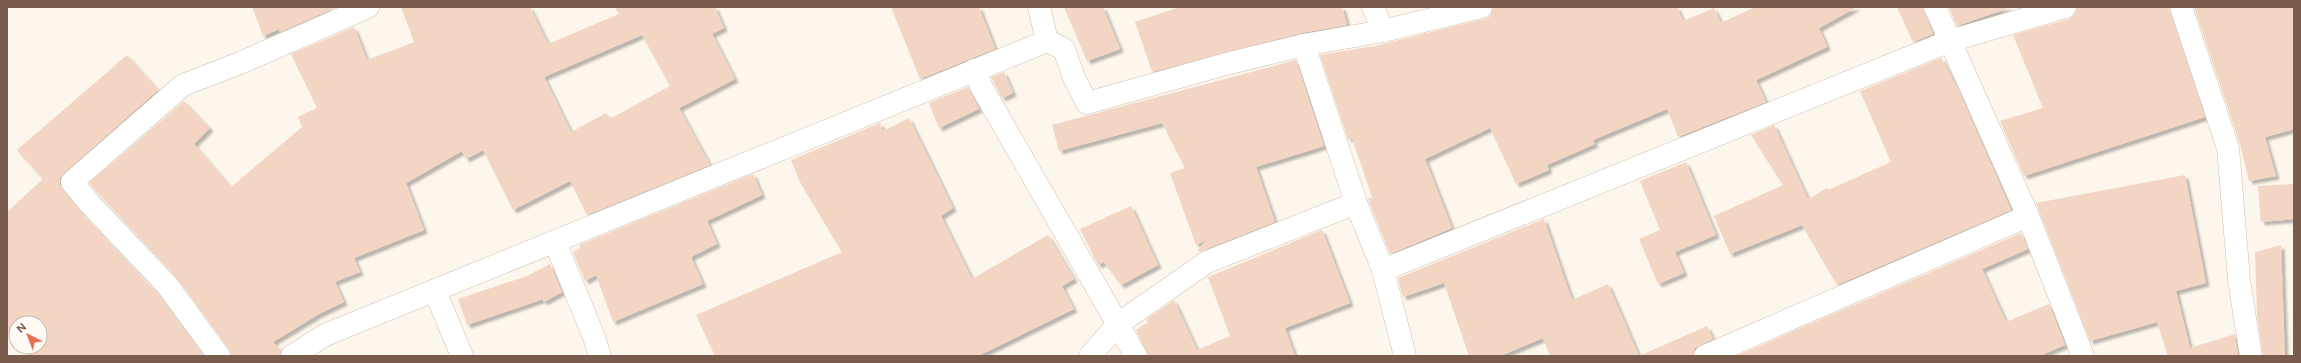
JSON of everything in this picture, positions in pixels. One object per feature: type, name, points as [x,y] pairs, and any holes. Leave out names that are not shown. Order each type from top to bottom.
[{"type":"street","points":[[219,356],[167,285],[91,205],[72,182],[183,85],[240,63],[368,7]]},
{"type":"street","points":[[1039,7],[1047,41]]},
{"type":"street","points":[[1373,7],[1383,31]]},
{"type":"street","points":[[292,356],[325,335],[1047,41],[1064,49],[1074,78],[1087,103],[1226,64],[1304,45],[1383,31],[1481,7]]},
{"type":"street","points":[[1935,7],[2028,216],[2083,356]]},
{"type":"street","points":[[1383,270],[1950,41],[2066,7]]},
{"type":"street","points":[[2181,7],[2228,148],[2239,280],[2250,356]]},
{"type":"street","points":[[1304,45],[1356,203],[1383,270],[1405,356]]},
{"type":"street","points":[[974,70],[982,88],[1136,356]]},
{"type":"street","points":[[1090,356],[1118,324],[1207,262],[1356,203]]},
{"type":"street","points":[[1704,356],[2028,216]]},
{"type":"street","points":[[555,242],[594,337],[600,356]]},
{"type":"street","points":[[435,291],[462,356]]},
{"type":"building","points":[[252,7],[337,7],[280,32],[279,29],[263,36]]},
{"type":"building","points":[[401,7],[530,7],[548,44],[619,14],[615,7],[715,7],[724,28],[712,34],[735,79],[679,108],[710,165],[587,215],[570,181],[513,210],[483,150],[466,159],[462,151],[406,183],[424,230],[354,258],[360,272],[335,282],[344,302],[319,314],[273,342],[281,351],[280,356],[231,356],[229,349],[177,278],[89,183],[184,101],[210,128],[194,144],[231,187],[302,127],[298,117],[317,108],[291,54],[354,27],[367,60],[414,42]],"holes":[[[642,35],[670,86],[610,119],[606,113],[571,132],[544,77]]]},
{"type":"building","points":[[891,7],[979,7],[995,49],[920,79]]},
{"type":"building","points":[[1064,7],[1103,7],[1120,49],[1087,61]]},
{"type":"building","points":[[1180,7],[1342,7],[1347,25],[1301,33],[1152,72],[1135,22]]},
{"type":"building","points":[[1493,7],[1677,7],[1683,21],[1714,8],[1721,23],[1755,7],[1857,7],[1819,28],[1827,47],[1756,80],[1766,102],[1678,137],[1667,109],[1593,140],[1595,144],[1547,165],[1549,170],[1516,184],[1490,128],[1425,159],[1452,228],[1390,254],[1368,199],[1372,197],[1352,138],[1348,139],[1320,55],[1375,46],[1484,19],[1490,16]]},
{"type":"building","points":[[1897,7],[1923,7],[1933,34],[1913,42]]},
{"type":"building","points":[[1949,7],[2008,7],[2008,8],[1957,26]]},
{"type":"building","points":[[2077,7],[2169,7],[2205,117],[2024,176],[2000,121],[2043,108],[2013,35],[2069,19],[2074,15]]},
{"type":"building","points":[[2194,7],[2294,7],[2294,129],[2265,137],[2276,176],[2249,181],[2240,144]]},
{"type":"building","points":[[127,55],[158,90],[64,173],[60,178],[60,185],[82,214],[157,293],[204,356],[29,356],[28,355],[48,355],[48,315],[8,315],[8,333],[7,212],[43,179],[17,150]]},
{"type":"building","points":[[1941,58],[1959,91],[2011,210],[1837,285],[1802,225],[1730,254],[1714,216],[1783,185],[1751,135],[1774,125],[1808,199],[1827,188],[1828,190],[1891,162],[1860,91]]},
{"type":"building","points":[[1296,60],[1324,146],[1256,167],[1275,222],[1199,252],[1198,250],[1206,240],[1196,245],[1170,173],[1185,168],[1162,123],[1059,151],[1052,125]]},
{"type":"building","points":[[1004,72],[1013,93],[1002,98],[991,77]]},
{"type":"building","points":[[968,87],[979,109],[939,128],[929,103]]},
{"type":"building","points":[[909,118],[953,208],[941,216],[972,279],[1048,235],[1074,279],[1062,286],[1074,309],[978,356],[715,356],[696,315],[842,252],[800,182],[791,160],[880,123],[883,131]]},
{"type":"building","points":[[1686,162],[1716,235],[1675,252],[1684,273],[1658,284],[1639,239],[1660,230],[1640,181]]},
{"type":"building","points":[[753,174],[762,195],[707,221],[717,244],[691,257],[703,284],[613,322],[596,275],[585,281],[573,252],[581,248],[579,245]]},
{"type":"building","points":[[2185,175],[2206,283],[2176,291],[2190,348],[2235,334],[2238,356],[2168,356],[2157,322],[2090,341],[2036,203]]},
{"type":"building","points":[[2294,184],[2294,219],[2261,222],[2258,186]]},
{"type":"building","points":[[1131,206],[1158,265],[1121,285],[1104,262],[1098,265],[1080,229]]},
{"type":"building","points":[[1544,219],[1572,300],[1608,284],[1639,356],[1550,356],[1543,338],[1500,356],[1469,356],[1444,283],[1403,297],[1398,278]]},
{"type":"building","points":[[1322,230],[1350,303],[1285,328],[1295,356],[1148,356],[1136,330],[1148,322],[1147,319],[1174,300],[1197,350],[1230,336],[1208,277]]},
{"type":"building","points":[[2021,233],[2028,249],[1982,269],[2006,322],[2049,304],[2065,345],[2039,356],[1736,356]]},
{"type":"building","points":[[2281,245],[2285,356],[2263,356],[2257,315],[2255,252]]},
{"type":"building","points":[[550,264],[562,292],[544,302],[543,299],[467,325],[458,299],[527,276]]},
{"type":"building","points":[[1707,326],[1713,339],[1695,348],[1693,356],[1639,356]]}]
